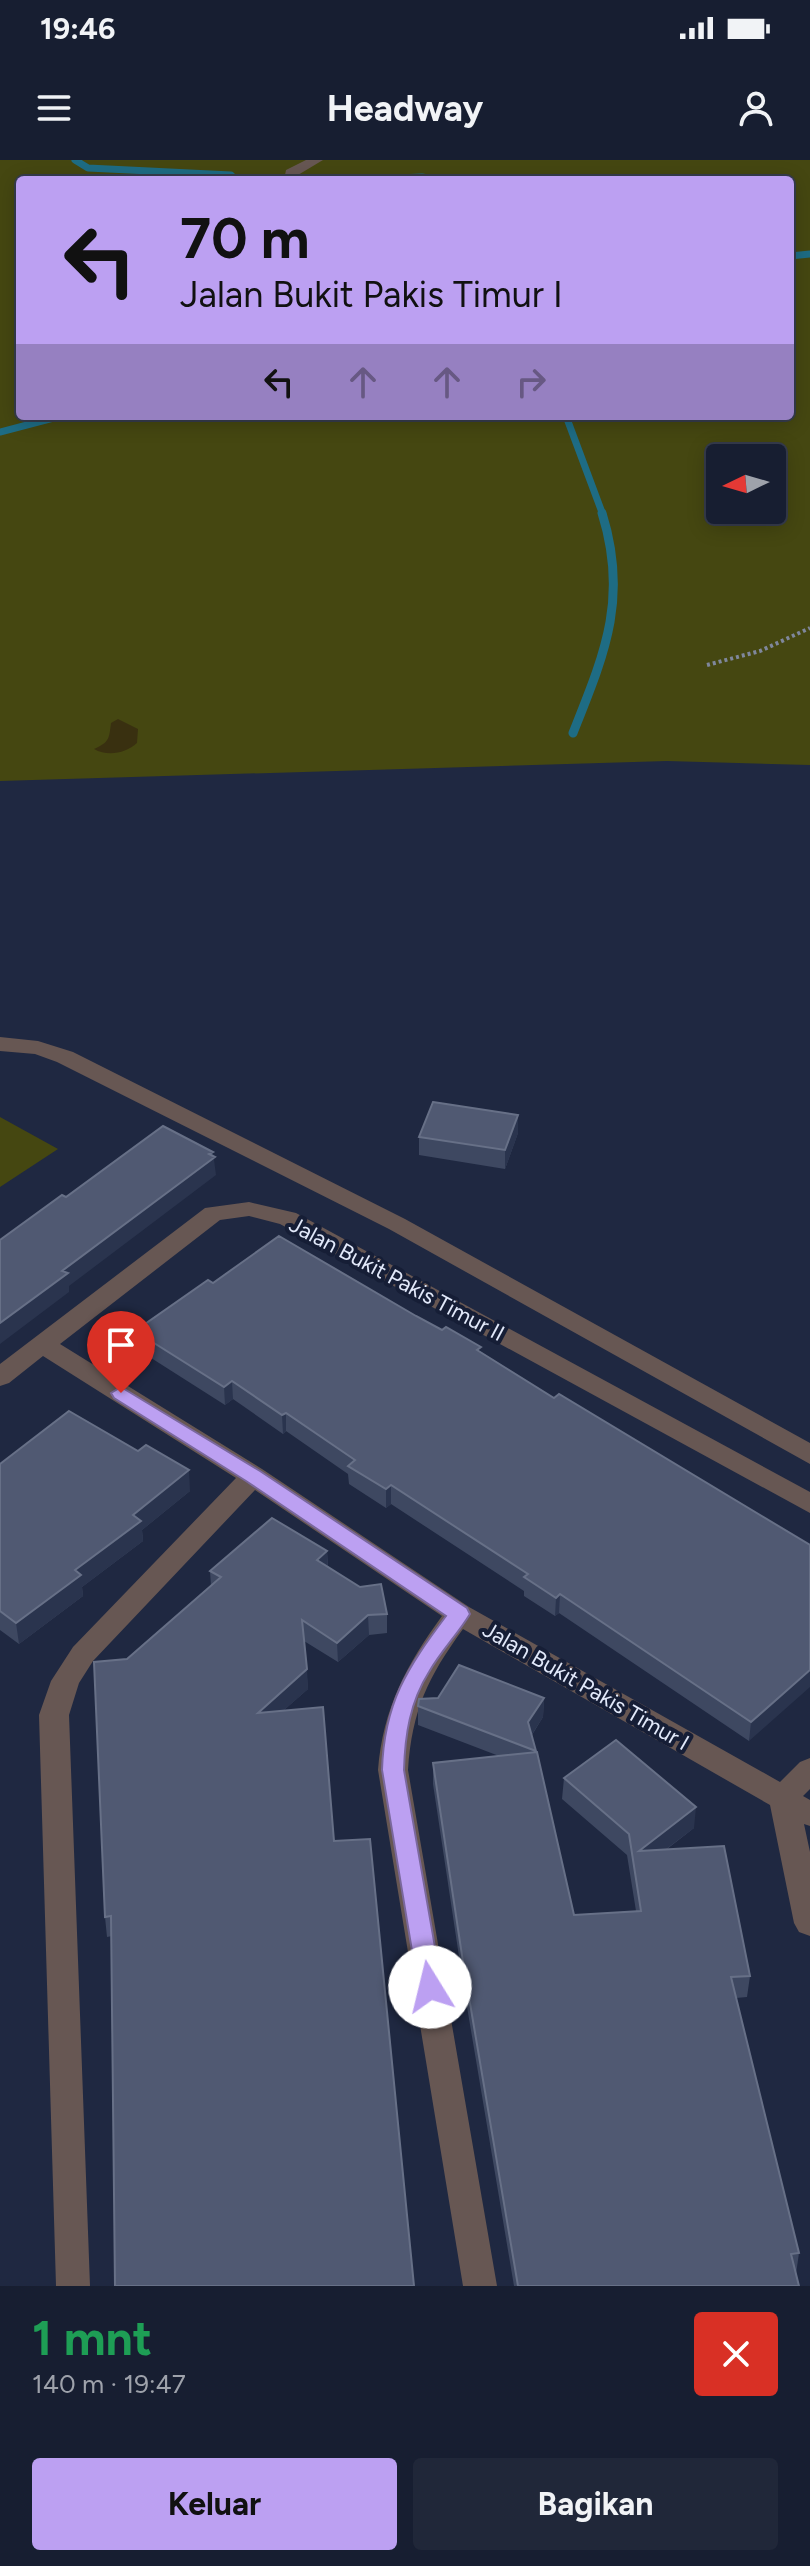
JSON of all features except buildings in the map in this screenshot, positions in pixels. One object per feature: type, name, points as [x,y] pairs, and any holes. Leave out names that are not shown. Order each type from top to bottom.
[{"type":"street","points":[[291,176],[291,173],[316,160]]},
{"type":"street","points":[[0,1044],[38,1048],[65,1057],[369,1210],[810,1455]]},
{"type":"street","name":"Jalan Bukit Pakis Timur II","points":[[0,1377],[213,1213],[249,1209],[288,1218],[810,1504]]},
{"type":"street","name":"Jalan Bukit Pakis Timur I","points":[[42,1344],[253,1476],[459,1614],[810,1814]]},
{"type":"street","points":[[73,2286],[54,1715],[65,1681],[83,1654],[253,1476]]},
{"type":"street","points":[[459,1614],[421,1666],[404,1698],[394,1738],[393,1770],[480,2286]]},
{"type":"street","points":[[810,1770],[783,1798],[810,1923]]},
{"type":"path","points":[[707,665],[743,659],[773,649],[810,628]]},
{"type":"shaded area","points":[[0,160],[810,160],[810,765],[667,761],[0,781]]},
{"type":"shaded area","points":[[0,1117],[58,1149],[0,1187]]},
{"type":"sand","points":[[118,719],[138,729],[137,743],[117,753],[94,749],[106,742],[111,723]]},
{"type":"waterway","points":[[75,160],[88,168],[232,176]]},
{"type":"waterway","points":[[794,256],[810,254]]},
{"type":"waterway","points":[[0,432],[46,420]]},
{"type":"waterway","points":[[567,420],[603,515]]},
{"type":"waterway","points":[[573,733],[603,652],[613,600],[610,544],[602,513]]},
{"type":"route","points":[[121,1393],[253,1476],[459,1614],[421,1666],[404,1698],[394,1738],[393,1770],[430,1987]]}]
